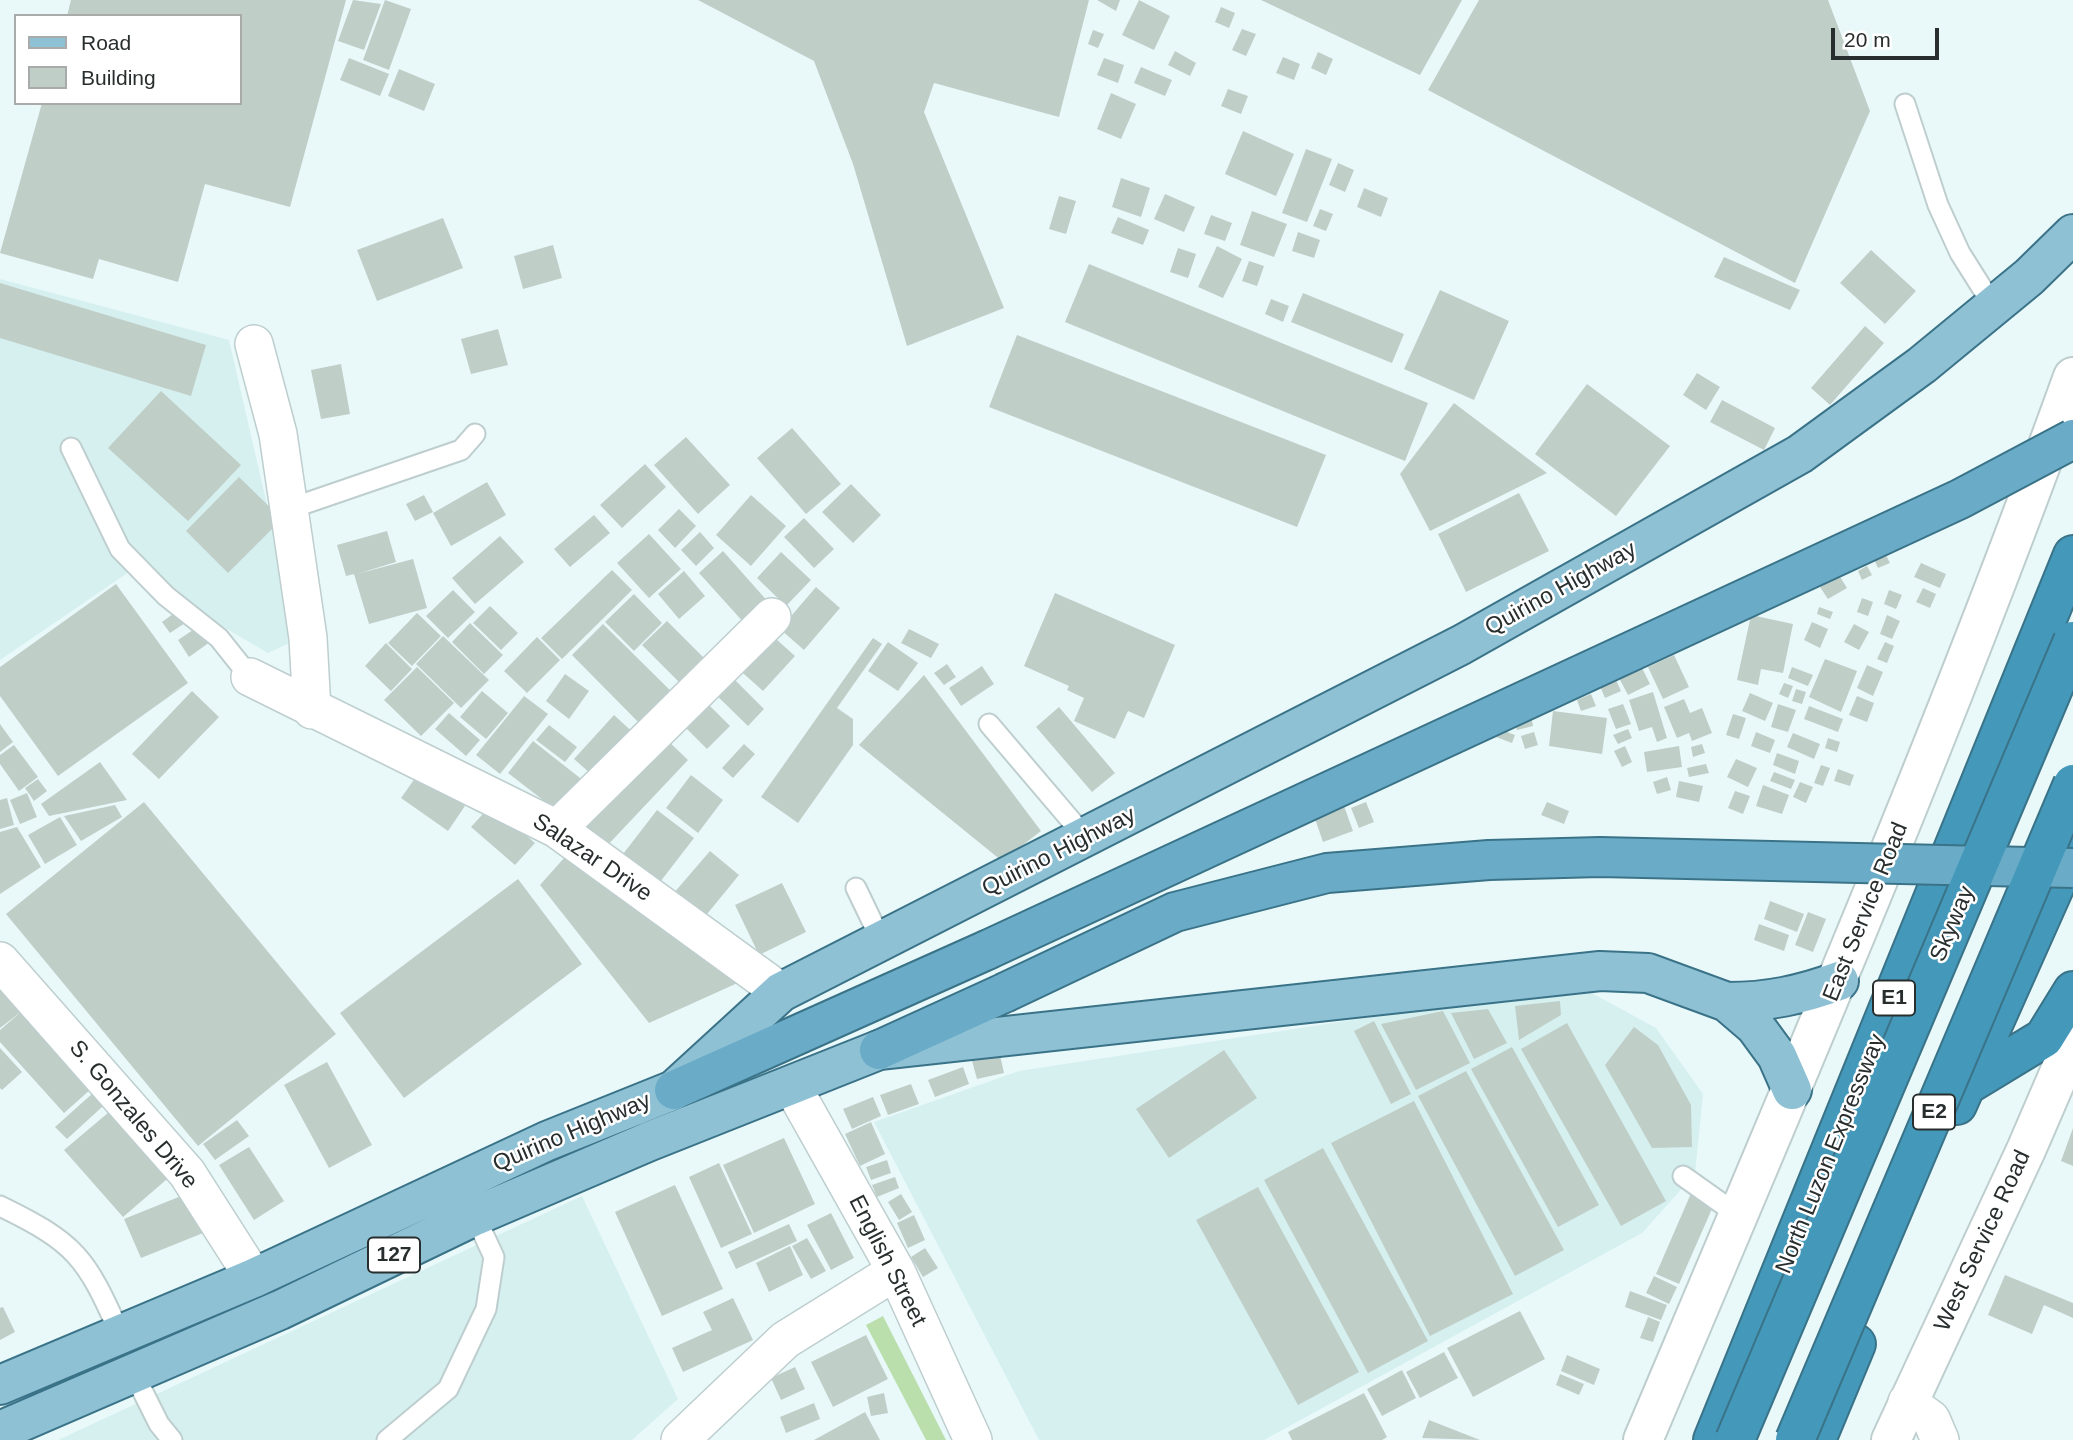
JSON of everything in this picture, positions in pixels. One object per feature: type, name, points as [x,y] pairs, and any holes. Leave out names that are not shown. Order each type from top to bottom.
[{"type":"highway","points":[[674,1090],[987,950],[1948,505],[2073,439]]},
{"type":"highway","name":"North Luzon Expressway","points":[[1713,1440],[2073,555]]},
{"type":"highway","name":"Skyway","points":[[1735,1440],[2073,641]]},
{"type":"highway","name":"E2","points":[[1795,1440],[2073,784]]},
{"type":"highway","points":[[1816,1440],[1965,1086],[2073,845]]},
{"type":"highway","points":[[879,1049],[1175,912],[1327,873],[1489,860],[1600,858],[2073,868]]},
{"type":"highway","points":[[1965,1086],[2044,1038],[2073,991]]},
{"type":"main road","name":"Quirino Highway","points":[[0,1385],[254,1278],[547,1141],[674,1090],[781,992],[1461,645],[1790,460],[1922,365],[1994,307],[2073,234]]},
{"type":"main road","name":"Quirino Highway","points":[[0,1431],[280,1310],[475,1216],[650,1141],[879,1049],[1600,971],[1648,973],[1727,1002]]},
{"type":"main road","points":[[1727,1002],[1803,995],[1839,981]]},
{"type":"main road","points":[[1727,1002],[1755,1026],[1777,1056],[1792,1090]]},
{"type":"street","points":[[254,344],[278,434],[308,638],[312,710]]},
{"type":"street","name":"East Service Road","points":[[1643,1440],[1839,981],[1977,634],[2073,377]]},
{"type":"street","points":[[557,829],[772,617]]},
{"type":"street","name":"Salazar Drive","points":[[250,677],[557,829],[781,992]]},
{"type":"street","name":"S. Gonzales Drive","points":[[0,961],[187,1173],[254,1278]]},
{"type":"street","name":"West Service Road","points":[[1891,1440],[2026,1150],[2073,1041]]},
{"type":"street","name":"English Street","points":[[792,1086],[896,1270],[973,1440]]},
{"type":"street","points":[[680,1440],[785,1340],[896,1270]]},
{"type":"street","points":[[1907,1402],[1931,1419],[1940,1440]]},
{"type":"lane","points":[[1905,104],[1938,205],[1960,253],[1994,307]]},
{"type":"lane","points":[[289,509],[461,450],[475,434]]},
{"type":"lane","points":[[71,448],[120,548],[166,596],[219,638],[250,677]]},
{"type":"lane","points":[[989,724],[1086,838]]},
{"type":"lane","points":[[856,888],[882,942]]},
{"type":"lane","points":[[1683,1176],[1738,1215]]},
{"type":"lane","points":[[0,1206],[41,1226],[67,1243],[83,1261],[100,1289],[120,1334]]},
{"type":"lane","points":[[387,1440],[448,1389],[486,1309],[494,1257],[475,1216]]},
{"type":"lane","points":[[134,1372],[159,1424],[172,1440]]},
{"type":"shaded area","points":[[0,279],[229,340],[298,639],[268,653],[129,572],[0,660]]},
{"type":"shaded area","points":[[1590,992],[1656,1028],[1703,1094],[1695,1174],[1642,1233],[1264,1440],[1039,1440],[874,1122],[1019,1071],[1470,1002]]},
{"type":"shaded area","points":[[582,1196],[678,1399],[632,1440],[58,1440]]},
{"type":"green space","points":[[883,1316],[946,1440],[926,1440],[866,1325]]},
{"type":"building","points":[[71,0],[346,0],[290,207],[205,184],[178,282],[99,259],[93,279],[0,253],[41,105],[242,105],[242,14],[68,14]]},
{"type":"building","points":[[353,0],[381,4],[364,50],[338,41]]},
{"type":"building","points":[[385,0],[411,9],[389,70],[363,60]]},
{"type":"building","points":[[698,0],[1089,0],[1059,117],[934,83],[924,112],[1004,308],[907,346],[853,164],[814,61]]},
{"type":"building","points":[[1097,0],[1120,0],[1116,11]]},
{"type":"building","points":[[1139,0],[1170,16],[1154,50],[1122,35]]},
{"type":"building","points":[[1261,0],[1462,0],[1420,75]]},
{"type":"building","points":[[1479,0],[1828,0],[1870,111],[1795,283],[1428,90]]},
{"type":"building","points":[[1221,7],[1235,13],[1229,28],[1215,22]]},
{"type":"building","points":[[1242,29],[1256,34],[1246,56],[1232,50]]},
{"type":"building","points":[[1093,30],[1104,34],[1098,48],[1088,44]]},
{"type":"building","points":[[1175,51],[1196,63],[1190,76],[1168,65]]},
{"type":"building","points":[[1318,52],[1333,59],[1326,75],[1311,68]]},
{"type":"building","points":[[1283,57],[1300,64],[1294,80],[1276,73]]},
{"type":"building","points":[[349,58],[389,74],[380,96],[340,80]]},
{"type":"building","points":[[1104,58],[1124,65],[1118,83],[1097,75]]},
{"type":"building","points":[[1141,67],[1172,80],[1165,96],[1134,83]]},
{"type":"building","points":[[399,69],[435,84],[424,111],[388,96]]},
{"type":"building","points":[[1228,89],[1248,96],[1241,114],[1221,106]]},
{"type":"building","points":[[1111,93],[1136,104],[1121,139],[1097,129]]},
{"type":"building","points":[[1243,131],[1294,154],[1276,196],[1225,174]]},
{"type":"building","points":[[1306,149],[1332,159],[1307,222],[1282,213]]},
{"type":"building","points":[[1338,163],[1354,170],[1345,192],[1329,185]]},
{"type":"building","points":[[1121,178],[1150,188],[1141,217],[1112,207]]},
{"type":"building","points":[[1364,188],[1388,198],[1381,217],[1357,207]]},
{"type":"building","points":[[1165,194],[1195,207],[1184,232],[1154,219]]},
{"type":"building","points":[[1059,196],[1076,201],[1066,234],[1049,229]]},
{"type":"building","points":[[1320,209],[1333,214],[1326,231],[1313,226]]},
{"type":"building","points":[[1252,211],[1287,224],[1274,257],[1240,245]]},
{"type":"building","points":[[1211,215],[1232,223],[1225,241],[1204,234]]},
{"type":"building","points":[[1118,217],[1149,230],[1143,245],[1111,233]]},
{"type":"building","points":[[443,218],[463,268],[377,301],[357,250]]},
{"type":"building","points":[[1298,232],[1320,240],[1314,258],[1292,251]]},
{"type":"building","points":[[553,245],[562,278],[523,289],[514,256]]},
{"type":"building","points":[[1217,246],[1242,259],[1223,298],[1198,287]]},
{"type":"building","points":[[1178,248],[1196,254],[1188,278],[1170,272]]},
{"type":"building","points":[[1871,250],[1916,291],[1885,324],[1840,283]]},
{"type":"building","points":[[1724,257],[1800,290],[1790,310],[1714,277]]},
{"type":"building","points":[[1249,261],[1264,266],[1257,286],[1242,281]]},
{"type":"building","points":[[1089,264],[1428,403],[1405,461],[1065,322]]},
{"type":"building","points":[[0,283],[206,345],[191,396],[0,338]]},
{"type":"building","points":[[1440,290],[1509,321],[1474,400],[1404,369]]},
{"type":"building","points":[[1303,293],[1404,334],[1392,363],[1291,322]]},
{"type":"building","points":[[1271,299],[1289,306],[1283,322],[1265,314]]},
{"type":"building","points":[[1865,326],[1884,343],[1830,405],[1811,388]]},
{"type":"building","points":[[498,329],[508,365],[471,374],[461,339]]},
{"type":"building","points":[[1017,335],[1326,455],[1297,527],[989,407]]},
{"type":"building","points":[[341,364],[350,414],[321,419],[311,370]]},
{"type":"building","points":[[1697,373],[1720,387],[1706,410],[1683,395]]},
{"type":"building","points":[[1587,384],[1670,446],[1616,516],[1535,454]]},
{"type":"building","points":[[161,391],[241,465],[188,521],[108,448]]},
{"type":"building","points":[[1722,400],[1775,428],[1764,450],[1710,422]]},
{"type":"building","points":[[1454,403],[1547,473],[1430,531],[1400,474]]},
{"type":"building","points":[[792,428],[841,484],[806,514],[757,458]]},
{"type":"building","points":[[686,437],[730,485],[698,514],[654,465]]},
{"type":"building","points":[[645,464],[666,487],[622,528],[600,505]]},
{"type":"building","points":[[239,477],[282,519],[228,573],[186,531]]},
{"type":"building","points":[[487,482],[506,515],[451,546],[433,513]]},
{"type":"building","points":[[851,484],[881,515],[853,543],[822,512]]},
{"type":"building","points":[[1519,493],[1549,551],[1466,592],[1438,534]]},
{"type":"building","points":[[424,495],[433,512],[415,521],[406,504]]},
{"type":"building","points":[[751,495],[786,526],[751,566],[716,535]]},
{"type":"building","points":[[679,509],[696,526],[675,548],[658,530]]},
{"type":"building","points":[[594,515],[610,533],[570,567],[554,549]]},
{"type":"building","points":[[804,518],[834,549],[814,568],[784,537]]},
{"type":"building","points":[[387,531],[396,562],[357,574],[413,559],[427,608],[369,624],[354,574],[346,576],[337,545]]},
{"type":"building","points":[[700,532],[714,548],[696,566],[681,550]]},
{"type":"building","points":[[649,534],[681,569],[649,598],[617,563]]},
{"type":"building","points":[[500,536],[524,562],[475,604],[452,578]]},
{"type":"building","points":[[723,551],[770,604],[746,625],[699,573]]},
{"type":"building","points":[[1884,551],[1890,563],[1878,568],[1873,557]]},
{"type":"building","points":[[781,552],[811,580],[786,606],[757,578]]},
{"type":"building","points":[[1921,563],[1946,574],[1940,588],[1914,577]]},
{"type":"building","points":[[1867,566],[1872,575],[1862,580],[1858,571]]},
{"type":"building","points":[[612,570],[632,590],[562,659],[541,638]]},
{"type":"building","points":[[684,571],[705,596],[679,619],[658,594]]},
{"type":"building","points":[[1839,575],[1847,588],[1828,599],[1820,587]]},
{"type":"building","points":[[116,584],[188,683],[58,776],[0,696],[0,667]]},
{"type":"building","points":[[816,587],[840,608],[804,650],[780,629]]},
{"type":"building","points":[[1923,588],[1936,594],[1930,608],[1916,602]]},
{"type":"building","points":[[453,590],[475,612],[448,638],[426,616]]},
{"type":"building","points":[[1889,590],[1902,595],[1896,609],[1884,604]]},
{"type":"building","points":[[1055,593],[1175,645],[1144,718],[1128,711],[1115,739],[1074,721],[1084,698],[1067,690],[1069,686],[1024,666]]},
{"type":"building","points":[[634,594],[662,623],[634,651],[605,622]]},
{"type":"building","points":[[1862,598],[1873,602],[1868,616],[1857,612]]},
{"type":"building","points":[[490,606],[518,633],[501,650],[473,623]]},
{"type":"building","points":[[1819,607],[1833,612],[1830,619],[1817,614]]},
{"type":"building","points":[[180,609],[188,621],[170,633],[162,622]]},
{"type":"building","points":[[417,613],[441,636],[412,666],[388,643]]},
{"type":"building","points":[[1751,615],[1793,624],[1783,673],[1761,669],[1758,685],[1737,680]]},
{"type":"building","points":[[1887,615],[1900,621],[1892,639],[1880,634]]},
{"type":"building","points":[[667,621],[715,669],[691,694],[642,645]]},
{"type":"building","points":[[1812,622],[1828,629],[1820,648],[1804,640]]},
{"type":"building","points":[[470,623],[503,655],[484,674],[452,642]]},
{"type":"building","points":[[603,624],[681,701],[649,733],[572,655]]},
{"type":"building","points":[[1854,624],[1869,632],[1859,650],[1844,642]]},
{"type":"building","points":[[199,626],[210,642],[189,657],[178,640]]},
{"type":"building","points":[[909,629],[939,644],[931,658],[901,643]]},
{"type":"building","points":[[766,630],[795,656],[763,691],[735,666]]},
{"type":"building","points":[[443,636],[489,680],[461,708],[416,664]]},
{"type":"building","points":[[537,637],[560,660],[527,693],[504,671]]},
{"type":"building","points":[[873,638],[882,644],[837,708],[853,719],[853,745],[798,823],[761,797]]},
{"type":"building","points":[[888,642],[918,663],[898,691],[868,671]]},
{"type":"building","points":[[1885,642],[1894,646],[1887,663],[1877,659]]},
{"type":"building","points":[[386,643],[412,669],[391,691],[365,666]]},
{"type":"building","points":[[1674,655],[1689,687],[1663,699],[1648,667]]},
{"type":"building","points":[[1825,659],[1857,671],[1841,712],[1809,697]]},
{"type":"building","points":[[947,664],[956,677],[944,685],[934,673]]},
{"type":"building","points":[[1867,665],[1883,672],[1873,696],[1857,688]]},
{"type":"building","points":[[982,666],[994,684],[961,706],[949,688]]},
{"type":"building","points":[[1641,666],[1650,684],[1628,695],[1619,678]]},
{"type":"building","points":[[417,667],[454,703],[421,736],[384,700]]},
{"type":"building","points":[[1792,667],[1813,675],[1808,686],[1788,678]]},
{"type":"building","points":[[727,672],[764,709],[748,726],[710,689]]},
{"type":"building","points":[[565,674],[589,691],[569,719],[546,701]]},
{"type":"building","points":[[924,675],[1041,831],[1002,861],[859,745]]},
{"type":"building","points":[[1616,680],[1621,691],[1605,698],[1600,686]]},
{"type":"building","points":[[1784,683],[1793,686],[1788,698],[1779,694]]},
{"type":"building","points":[[1796,689],[1806,692],[1802,704],[1792,701]]},
{"type":"building","points":[[192,691],[219,717],[159,779],[132,754]]},
{"type":"building","points":[[482,691],[508,713],[486,739],[460,717]]},
{"type":"building","points":[[1653,692],[1667,738],[1657,742],[1652,727],[1639,731],[1629,700]]},
{"type":"building","points":[[1750,693],[1773,703],[1765,721],[1742,711]]},
{"type":"building","points":[[1591,694],[1596,706],[1581,711],[1577,700]]},
{"type":"building","points":[[524,696],[548,714],[500,774],[476,755]]},
{"type":"building","points":[[1857,696],[1874,703],[1867,722],[1849,715]]},
{"type":"building","points":[[1684,699],[1690,713],[1702,708],[1712,733],[1692,741],[1689,733],[1677,738],[1664,707]]},
{"type":"building","points":[[1623,704],[1631,724],[1616,729],[1608,709]]},
{"type":"building","points":[[1778,704],[1796,710],[1788,732],[1771,727]]},
{"type":"building","points":[[709,705],[730,726],[707,749],[686,728]]},
{"type":"building","points":[[1809,706],[1843,719],[1838,732],[1804,719]]},
{"type":"building","points":[[1059,707],[1115,773],[1092,792],[1036,727]]},
{"type":"building","points":[[1553,711],[1607,718],[1602,754],[1549,746]]},
{"type":"building","points":[[449,713],[480,740],[466,756],[435,729]]},
{"type":"building","points":[[1733,714],[1746,718],[1739,739],[1726,735]]},
{"type":"building","points":[[614,715],[638,737],[599,781],[574,759]]},
{"type":"building","points":[[1531,715],[1533,726],[1517,730],[1514,719]]},
{"type":"building","points":[[0,724],[13,742],[0,752]]},
{"type":"building","points":[[549,725],[577,747],[565,762],[536,740]]},
{"type":"building","points":[[1499,729],[1515,735],[1512,743],[1496,737]]},
{"type":"building","points":[[1628,729],[1632,738],[1618,744],[1613,735]]},
{"type":"building","points":[[1534,732],[1538,745],[1525,749],[1521,736]]},
{"type":"building","points":[[1756,732],[1775,740],[1770,753],[1751,746]]},
{"type":"building","points":[[1793,733],[1820,744],[1814,759],[1787,747]]},
{"type":"building","points":[[664,737],[688,760],[603,850],[574,822]]},
{"type":"building","points":[[1828,738],[1840,742],[1837,752],[1825,748]]},
{"type":"building","points":[[533,741],[589,785],[565,817],[508,773]]},
{"type":"building","points":[[744,744],[755,754],[733,778],[722,768]]},
{"type":"building","points":[[1702,744],[1705,753],[1693,757],[1691,747]]},
{"type":"building","points":[[14,745],[38,777],[19,791],[0,764],[0,755]]},
{"type":"building","points":[[1625,746],[1632,762],[1622,767],[1614,751]]},
{"type":"building","points":[[1679,746],[1682,767],[1647,772],[1644,752]]},
{"type":"building","points":[[1777,753],[1799,761],[1795,774],[1773,765]]},
{"type":"building","points":[[1736,759],[1757,768],[1748,787],[1727,777]]},
{"type":"building","points":[[100,762],[127,800],[49,816],[41,804]]},
{"type":"building","points":[[1706,764],[1709,773],[1689,777],[1687,768]]},
{"type":"building","points":[[1821,765],[1830,768],[1823,786],[1814,783]]},
{"type":"building","points":[[1838,769],[1854,775],[1850,786],[1834,781]]},
{"type":"building","points":[[1774,772],[1795,780],[1791,789],[1770,781]]},
{"type":"building","points":[[418,774],[465,806],[448,831],[401,798]]},
{"type":"building","points":[[691,775],[723,800],[698,833],[666,808]]},
{"type":"building","points":[[1667,777],[1671,790],[1657,794],[1653,782]]},
{"type":"building","points":[[38,779],[47,791],[34,801],[25,788]]},
{"type":"building","points":[[1679,781],[1703,786],[1699,802],[1676,797]]},
{"type":"building","points":[[1800,782],[1813,787],[1806,803],[1793,797]]},
{"type":"building","points":[[1763,785],[1789,795],[1782,814],[1756,806]]},
{"type":"building","points":[[1735,791],[1750,796],[1743,814],[1728,808]]},
{"type":"building","points":[[27,793],[37,817],[20,824],[10,800]]},
{"type":"building","points":[[7,798],[14,825],[0,829],[0,800]]},
{"type":"building","points":[[144,802],[336,1034],[198,1146],[6,914]]},
{"type":"building","points":[[1366,802],[1374,822],[1359,828],[1351,808]]},
{"type":"building","points":[[1547,802],[1569,811],[1564,824],[1541,815]]},
{"type":"building","points":[[115,805],[122,817],[81,841],[64,816]]},
{"type":"building","points":[[491,805],[535,843],[515,865],[471,827]]},
{"type":"building","points":[[1344,806],[1353,831],[1323,842],[1314,816]]},
{"type":"building","points":[[657,810],[694,838],[657,886],[620,858]]},
{"type":"building","points":[[60,817],[77,845],[45,864],[28,835]]},
{"type":"building","points":[[17,827],[41,867],[0,894],[0,832]]},
{"type":"building","points":[[710,851],[739,875],[703,919],[673,894]]},
{"type":"building","points":[[565,857],[742,981],[649,1023],[540,885]]},
{"type":"building","points":[[518,879],[582,964],[404,1098],[340,1013]]},
{"type":"building","points":[[782,883],[806,932],[759,955],[735,905]]},
{"type":"building","points":[[1770,901],[1804,914],[1797,932],[1764,919]]},
{"type":"building","points":[[1808,912],[1826,919],[1813,952],[1795,945]]},
{"type":"building","points":[[1759,924],[1789,935],[1784,951],[1754,940]]},
{"type":"building","points":[[0,982],[99,1082],[64,1113],[0,1042],[0,1030],[22,1011],[0,1028]]},
{"type":"building","points":[[1560,1001],[1561,1015],[1519,1040],[1515,1006]]},
{"type":"building","points":[[1488,1009],[1507,1043],[1474,1059],[1451,1013]]},
{"type":"building","points":[[1443,1011],[1470,1063],[1416,1090],[1381,1024]]},
{"type":"building","points":[[1374,1021],[1411,1094],[1391,1104],[1354,1031]]},
{"type":"building","points":[[1567,1023],[1666,1201],[1621,1226],[1521,1049]]},
{"type":"building","points":[[1634,1027],[1658,1045],[1691,1105],[1692,1147],[1652,1148],[1605,1065]]},
{"type":"building","points":[[1512,1047],[1599,1205],[1558,1227],[1471,1069]]},
{"type":"building","points":[[0,1048],[22,1072],[2,1090],[0,1088]]},
{"type":"building","points":[[1224,1050],[1257,1098],[1169,1158],[1136,1109]]},
{"type":"building","points":[[1000,1055],[1004,1073],[977,1079],[972,1061]]},
{"type":"building","points":[[327,1062],[372,1145],[329,1168],[284,1085]]},
{"type":"building","points":[[963,1067],[969,1084],[935,1097],[928,1080]]},
{"type":"building","points":[[1466,1071],[1564,1250],[1515,1276],[1418,1096]]},
{"type":"building","points":[[911,1084],[919,1104],[888,1115],[880,1095]]},
{"type":"building","points":[[102,1085],[113,1097],[67,1139],[55,1127]]},
{"type":"building","points":[[873,1097],[881,1116],[852,1129],[843,1109]]},
{"type":"building","points":[[1414,1101],[1513,1294],[1430,1336],[1331,1143]]},
{"type":"building","points":[[115,1107],[173,1174],[123,1217],[64,1150]]},
{"type":"building","points":[[237,1120],[249,1136],[215,1160],[203,1144]]},
{"type":"building","points":[[871,1122],[885,1154],[860,1166],[845,1134]]},
{"type":"building","points":[[2073,1128],[2073,1166],[2061,1161]]},
{"type":"building","points":[[784,1138],[815,1204],[754,1233],[723,1165]]},
{"type":"building","points":[[249,1147],[284,1201],[254,1220],[219,1165]]},
{"type":"building","points":[[1323,1148],[1428,1341],[1368,1373],[1264,1180]]},
{"type":"building","points":[[887,1160],[891,1173],[871,1180],[866,1167]]},
{"type":"building","points":[[719,1163],[752,1234],[721,1248],[689,1177]]},
{"type":"building","points":[[895,1177],[899,1188],[877,1197],[872,1185]]},
{"type":"building","points":[[675,1185],[723,1289],[662,1316],[615,1212]]},
{"type":"building","points":[[1258,1187],[1359,1372],[1298,1405],[1196,1220]]},
{"type":"building","points":[[1692,1191],[1715,1202],[1679,1284],[1656,1274]]},
{"type":"building","points":[[191,1192],[208,1231],[141,1258],[124,1219]]},
{"type":"building","points":[[901,1194],[912,1212],[899,1220],[888,1202]]},
{"type":"building","points":[[831,1213],[854,1258],[831,1270],[807,1225]]},
{"type":"building","points":[[914,1215],[925,1240],[908,1248],[897,1223]]},
{"type":"building","points":[[789,1224],[797,1241],[736,1269],[728,1252]]},
{"type":"building","points":[[807,1238],[826,1271],[811,1279],[792,1246]]},
{"type":"building","points":[[790,1246],[803,1275],[769,1292],[756,1263]]},
{"type":"building","points":[[925,1248],[938,1268],[923,1277],[911,1257]]},
{"type":"building","points":[[2005,1275],[2073,1303],[2073,1318],[2044,1305],[2032,1334],[1988,1315]]},
{"type":"building","points":[[1654,1276],[1677,1287],[1669,1304],[1646,1293]]},
{"type":"building","points":[[1630,1291],[1667,1305],[1661,1320],[1625,1307]]},
{"type":"building","points":[[733,1298],[753,1340],[683,1372],[672,1348],[712,1330],[703,1312]]},
{"type":"building","points":[[3,1307],[15,1332],[0,1340],[0,1308]]},
{"type":"building","points":[[1520,1311],[1545,1359],[1473,1397],[1447,1348]]},
{"type":"building","points":[[1648,1317],[1660,1322],[1653,1342],[1640,1338]]},
{"type":"building","points":[[866,1335],[888,1379],[833,1407],[811,1362]]},
{"type":"building","points":[[1444,1352],[1458,1378],[1420,1398],[1406,1372]]},
{"type":"building","points":[[1567,1355],[1600,1369],[1594,1385],[1561,1371]]},
{"type":"building","points":[[795,1367],[805,1389],[781,1400],[771,1378]]},
{"type":"building","points":[[1402,1370],[1416,1398],[1382,1416],[1367,1389]]},
{"type":"building","points":[[1560,1374],[1584,1384],[1579,1395],[1556,1385]]},
{"type":"building","points":[[884,1393],[888,1413],[871,1416],[867,1397]]},
{"type":"building","points":[[1364,1393],[1387,1437],[1382,1440],[1292,1440],[1288,1432]]},
{"type":"building","points":[[814,1403],[820,1419],[786,1433],[780,1417]]},
{"type":"building","points":[[865,1412],[880,1440],[814,1440]]},
{"type":"building","points":[[1429,1420],[1480,1440],[1422,1438]]}]
